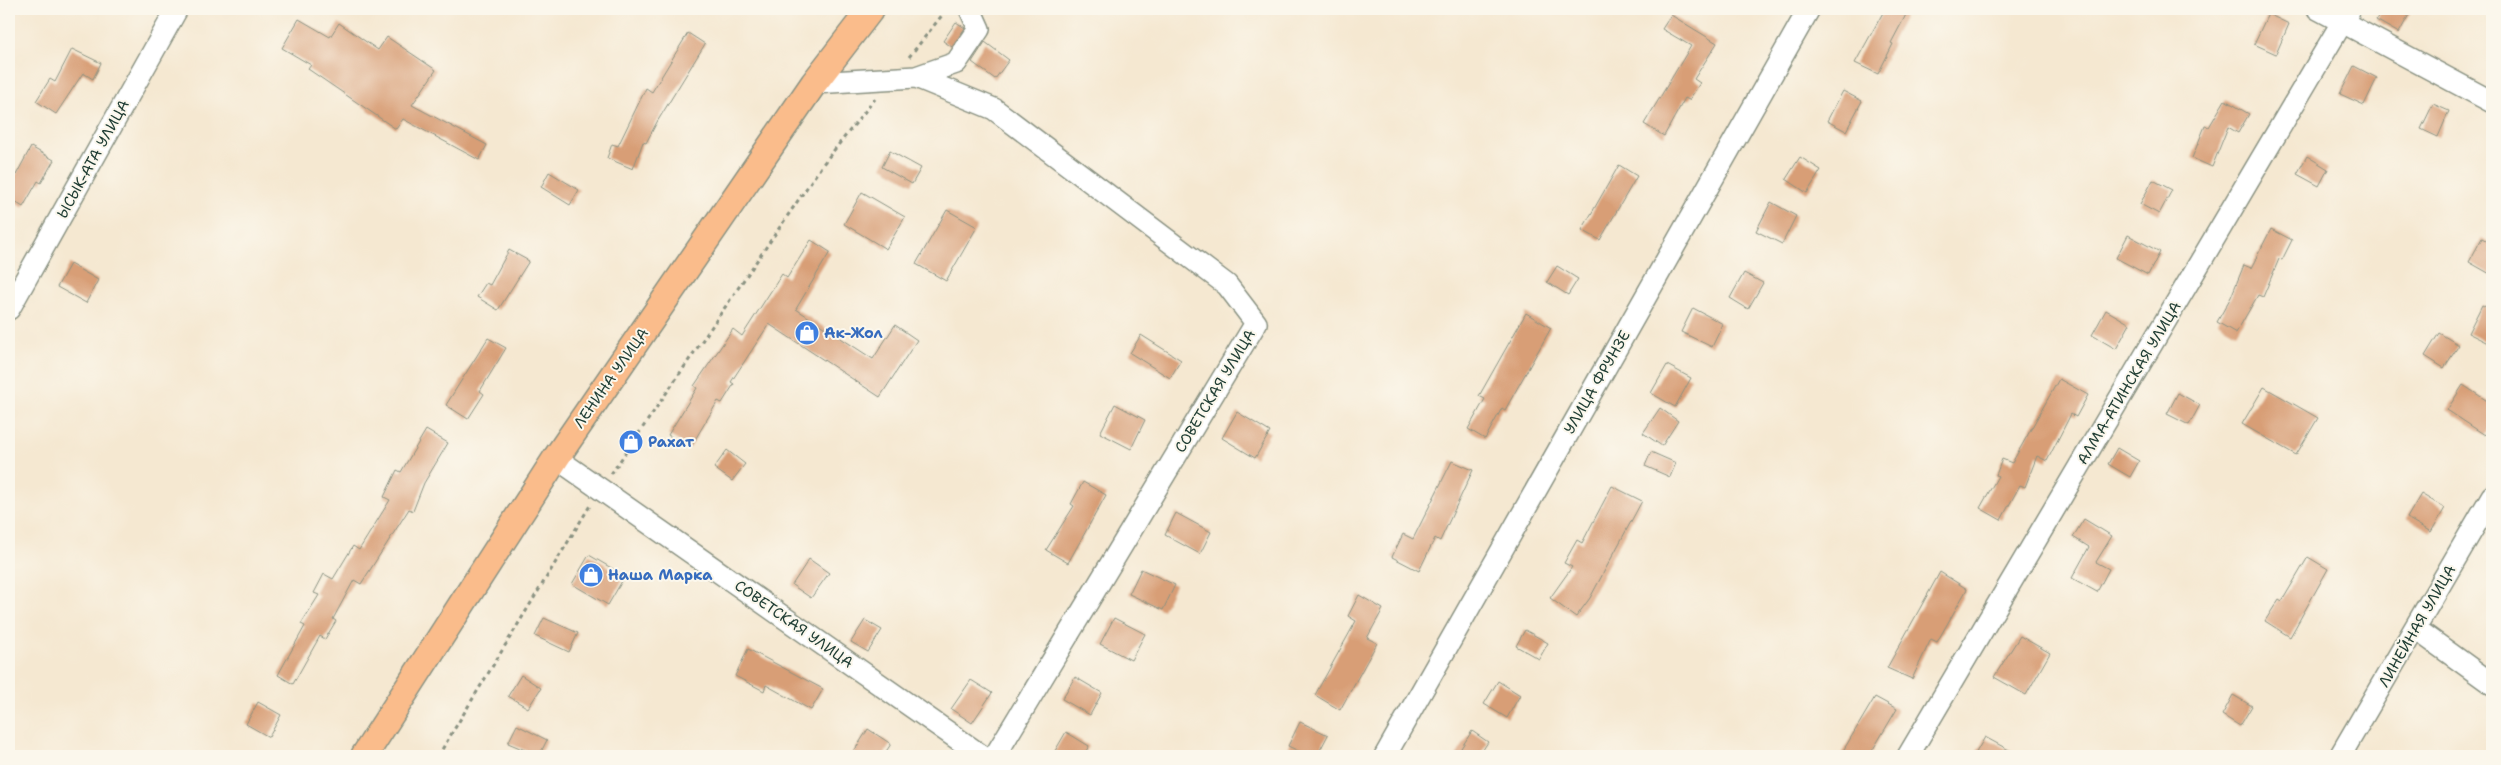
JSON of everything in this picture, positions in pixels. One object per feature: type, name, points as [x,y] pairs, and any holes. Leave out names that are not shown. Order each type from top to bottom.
[{"type":"main road","name":"ЛЕНИНА УЛИЦА","points":[[364,756],[556,458],[814,84],[871,9]]},
{"type":"street","name":"ЫСЫК-АТА УЛИЦА","points":[[9,308],[177,9]]},
{"type":"street","points":[[916,77],[956,63],[978,29],[970,9]]},
{"type":"street","name":"УЛИЦА ФРУНЗЕ","points":[[1385,756],[1809,9]]},
{"type":"street","points":[[2318,9],[2346,16],[2492,102]]},
{"type":"street","name":"АЛМА-АТИНСКАЯ УЛИЦА","points":[[1908,756],[2346,16]]},
{"type":"street","name":"СОВЕТСКАЯ УЛИЦА","points":[[814,84],[916,77],[994,108],[1227,285],[1256,323],[995,756]]},
{"type":"street","name":"СОВЕТСКАЯ УЛИЦА","points":[[556,458],[982,756]]},
{"type":"street","name":"ЛИНЕЙНАЯ УЛИЦА","points":[[2340,756],[2416,629],[2492,496]]},
{"type":"street","points":[[2416,629],[2492,684]]},
{"type":"path","points":[[438,756],[601,488],[824,164],[947,9]]},
{"type":"building","points":[[1885,9],[1909,9],[1891,43],[1893,44],[1878,74],[1855,63]]},
{"type":"building","points":[[2382,9],[2412,9],[2399,33],[2376,20]]},
{"type":"building","points":[[2268,14],[2289,24],[2276,54],[2254,44]]},
{"type":"building","points":[[1671,15],[1717,43],[1694,79],[1700,83],[1689,100],[1685,98],[1664,136],[1644,124],[1691,46],[1662,29]]},
{"type":"building","points":[[299,19],[330,37],[339,23],[378,50],[387,37],[436,70],[412,105],[487,145],[479,160],[403,119],[396,129],[308,69],[311,65],[282,48]]},
{"type":"building","points":[[956,22],[965,28],[952,47],[943,41]]},
{"type":"building","points":[[688,33],[705,44],[646,143],[643,142],[633,169],[607,158],[612,144],[618,146],[646,88],[652,92]]},
{"type":"building","points":[[985,42],[1009,60],[995,79],[972,62]]},
{"type":"building","points":[[72,49],[101,63],[93,79],[83,73],[56,114],[36,101],[50,79],[55,82]]},
{"type":"building","points":[[2354,66],[2377,78],[2364,105],[2340,94]]},
{"type":"building","points":[[1843,91],[1862,101],[1846,131],[1827,121]]},
{"type":"building","points":[[2225,100],[2249,114],[2238,133],[2228,127],[2212,167],[2192,158],[2205,126],[2209,127]]},
{"type":"building","points":[[2433,104],[2449,111],[2438,137],[2421,129]]},
{"type":"building","points":[[31,147],[54,160],[41,183],[38,181],[23,207],[9,198],[9,171],[16,175]]},
{"type":"building","points":[[890,151],[921,168],[912,184],[882,167]]},
{"type":"building","points":[[2307,156],[2328,169],[2319,186],[2297,174]]},
{"type":"building","points":[[1800,157],[1821,170],[1807,193],[1786,179]]},
{"type":"building","points":[[1619,165],[1637,176],[1600,240],[1582,230]]},
{"type":"building","points":[[549,172],[579,190],[570,205],[541,187]]},
{"type":"building","points":[[2153,180],[2172,190],[2159,214],[2140,204]]},
{"type":"building","points":[[862,192],[905,217],[886,249],[844,224]]},
{"type":"building","points":[[1771,202],[1796,216],[1782,244],[1756,231]]},
{"type":"building","points":[[947,210],[977,227],[946,281],[916,264]]},
{"type":"building","points":[[2271,229],[2292,240],[2282,260],[2279,259],[2263,297],[2258,295],[2236,333],[2217,322],[2231,297],[2244,265],[2251,268]]},
{"type":"building","points":[[2128,235],[2160,252],[2148,275],[2116,258]]},
{"type":"building","points":[[2482,238],[2492,244],[2492,275],[2469,262]]},
{"type":"building","points":[[811,240],[830,252],[796,309],[873,359],[895,325],[917,340],[880,397],[769,324],[731,382],[734,384],[722,403],[718,401],[690,448],[668,435],[697,388],[694,386],[733,329],[742,336],[782,274],[787,278]]},
{"type":"building","points":[[509,250],[529,261],[498,310],[477,297],[486,283],[490,285]]},
{"type":"building","points":[[70,264],[98,280],[86,303],[57,287]]},
{"type":"building","points":[[1557,266],[1578,279],[1568,295],[1547,282]]},
{"type":"building","points":[[1744,273],[1763,283],[1748,309],[1730,298]]},
{"type":"building","points":[[2482,305],[2492,310],[2492,345],[2468,333]]},
{"type":"building","points":[[1693,308],[1723,324],[1712,347],[1681,332]]},
{"type":"building","points":[[2106,310],[2130,324],[2116,349],[2092,335]]},
{"type":"building","points":[[1526,313],[1551,328],[1505,410],[1502,408],[1485,439],[1468,429],[1485,399],[1479,396]]},
{"type":"building","points":[[2439,333],[2459,345],[2444,368],[2425,356]]},
{"type":"building","points":[[1141,335],[1181,360],[1170,378],[1130,353]]},
{"type":"building","points":[[488,338],[506,348],[480,391],[484,394],[468,419],[446,405]]},
{"type":"building","points":[[1667,365],[1691,378],[1675,407],[1651,393]]},
{"type":"building","points":[[2059,379],[2088,395],[2076,417],[2071,414],[2047,461],[2037,456],[2025,487],[2020,485],[2001,520],[1980,508],[1998,476],[1996,475],[2002,459],[2012,463]]},
{"type":"building","points":[[2463,385],[2492,404],[2492,424],[2485,435],[2447,410]]},
{"type":"building","points":[[2264,387],[2318,418],[2296,455],[2242,424]]},
{"type":"building","points":[[2178,393],[2200,405],[2189,425],[2167,414]]},
{"type":"building","points":[[1115,404],[1145,420],[1131,449],[1100,433]]},
{"type":"building","points":[[1660,408],[1678,421],[1662,446],[1643,433]]},
{"type":"building","points":[[1237,412],[1270,432],[1255,458],[1222,438]]},
{"type":"building","points":[[426,430],[448,443],[424,483],[413,511],[409,509],[361,584],[354,580],[333,619],[336,621],[325,639],[320,636],[293,684],[278,675],[305,626],[301,624],[319,595],[314,593],[324,574],[333,579],[353,546],[359,550],[390,500],[384,497],[397,470],[401,472]]},
{"type":"building","points":[[2117,448],[2139,461],[2130,477],[2108,464]]},
{"type":"building","points":[[727,450],[745,464],[732,481],[714,468]]},
{"type":"building","points":[[1651,452],[1676,463],[1670,477],[1645,466]]},
{"type":"building","points":[[1452,461],[1473,470],[1440,541],[1435,538],[1419,571],[1392,557],[1403,534],[1413,539]]},
{"type":"building","points":[[1083,482],[1106,495],[1068,563],[1046,550],[1074,506],[1071,504]]},
{"type":"building","points":[[1612,486],[1642,501],[1590,598],[1576,617],[1550,598],[1572,567],[1564,563],[1577,540],[1582,543]]},
{"type":"building","points":[[2421,494],[2445,508],[2431,532],[2407,518]]},
{"type":"building","points":[[1176,513],[1211,532],[1200,554],[1165,535]]},
{"type":"building","points":[[2084,519],[2112,536],[2096,562],[2109,569],[2097,592],[2072,578],[2089,547],[2073,537]]},
{"type":"building","points":[[589,555],[625,576],[608,605],[572,584]]},
{"type":"building","points":[[2308,557],[2328,569],[2290,637],[2265,621],[2279,599],[2282,601]]},
{"type":"building","points":[[809,559],[829,573],[811,598],[792,585]]},
{"type":"building","points":[[1141,569],[1175,585],[1163,610],[1129,594]]},
{"type":"building","points":[[1940,572],[1967,589],[1937,642],[1931,639],[1912,679],[1887,668]]},
{"type":"building","points":[[1359,595],[1383,609],[1367,638],[1377,643],[1340,710],[1315,695],[1356,621],[1348,616]]},
{"type":"building","points":[[544,618],[578,633],[569,652],[535,636]]},
{"type":"building","points":[[1114,618],[1145,634],[1131,660],[1100,644]]},
{"type":"building","points":[[865,620],[882,630],[868,652],[851,642]]},
{"type":"building","points":[[1525,630],[1548,643],[1539,659],[1516,646]]},
{"type":"building","points":[[2020,636],[2050,653],[2026,695],[1994,677]]},
{"type":"building","points":[[748,649],[823,689],[811,710],[766,685],[764,691],[735,676]]},
{"type":"building","points":[[521,675],[541,688],[528,708],[508,696]]},
{"type":"building","points":[[1075,677],[1102,693],[1090,715],[1062,699]]},
{"type":"building","points":[[971,680],[992,693],[972,723],[951,709]]},
{"type":"building","points":[[1498,681],[1520,695],[1507,718],[1484,704]]},
{"type":"building","points":[[2233,695],[2252,706],[2240,726],[2222,715]]},
{"type":"building","points":[[1875,697],[1897,709],[1869,756],[1840,756]]},
{"type":"building","points":[[258,702],[281,715],[269,737],[246,724]]},
{"type":"building","points":[[1300,722],[1328,735],[1317,756],[1309,756],[1288,746]]},
{"type":"building","points":[[517,725],[547,740],[539,756],[508,743]]},
{"type":"building","points":[[868,729],[891,744],[883,756],[851,756]]},
{"type":"building","points":[[1472,731],[1488,742],[1479,756],[1456,756]]},
{"type":"building","points":[[1066,732],[1089,746],[1083,756],[1052,756]]},
{"type":"building","points":[[1985,737],[2020,756],[1974,756]]},
{"type":"place","name":"Ак-Жол","points":[[807,333]]},
{"type":"place","name":"Рахат","points":[[631,442]]},
{"type":"place","name":"Наша Марка","points":[[591,575]]}]
